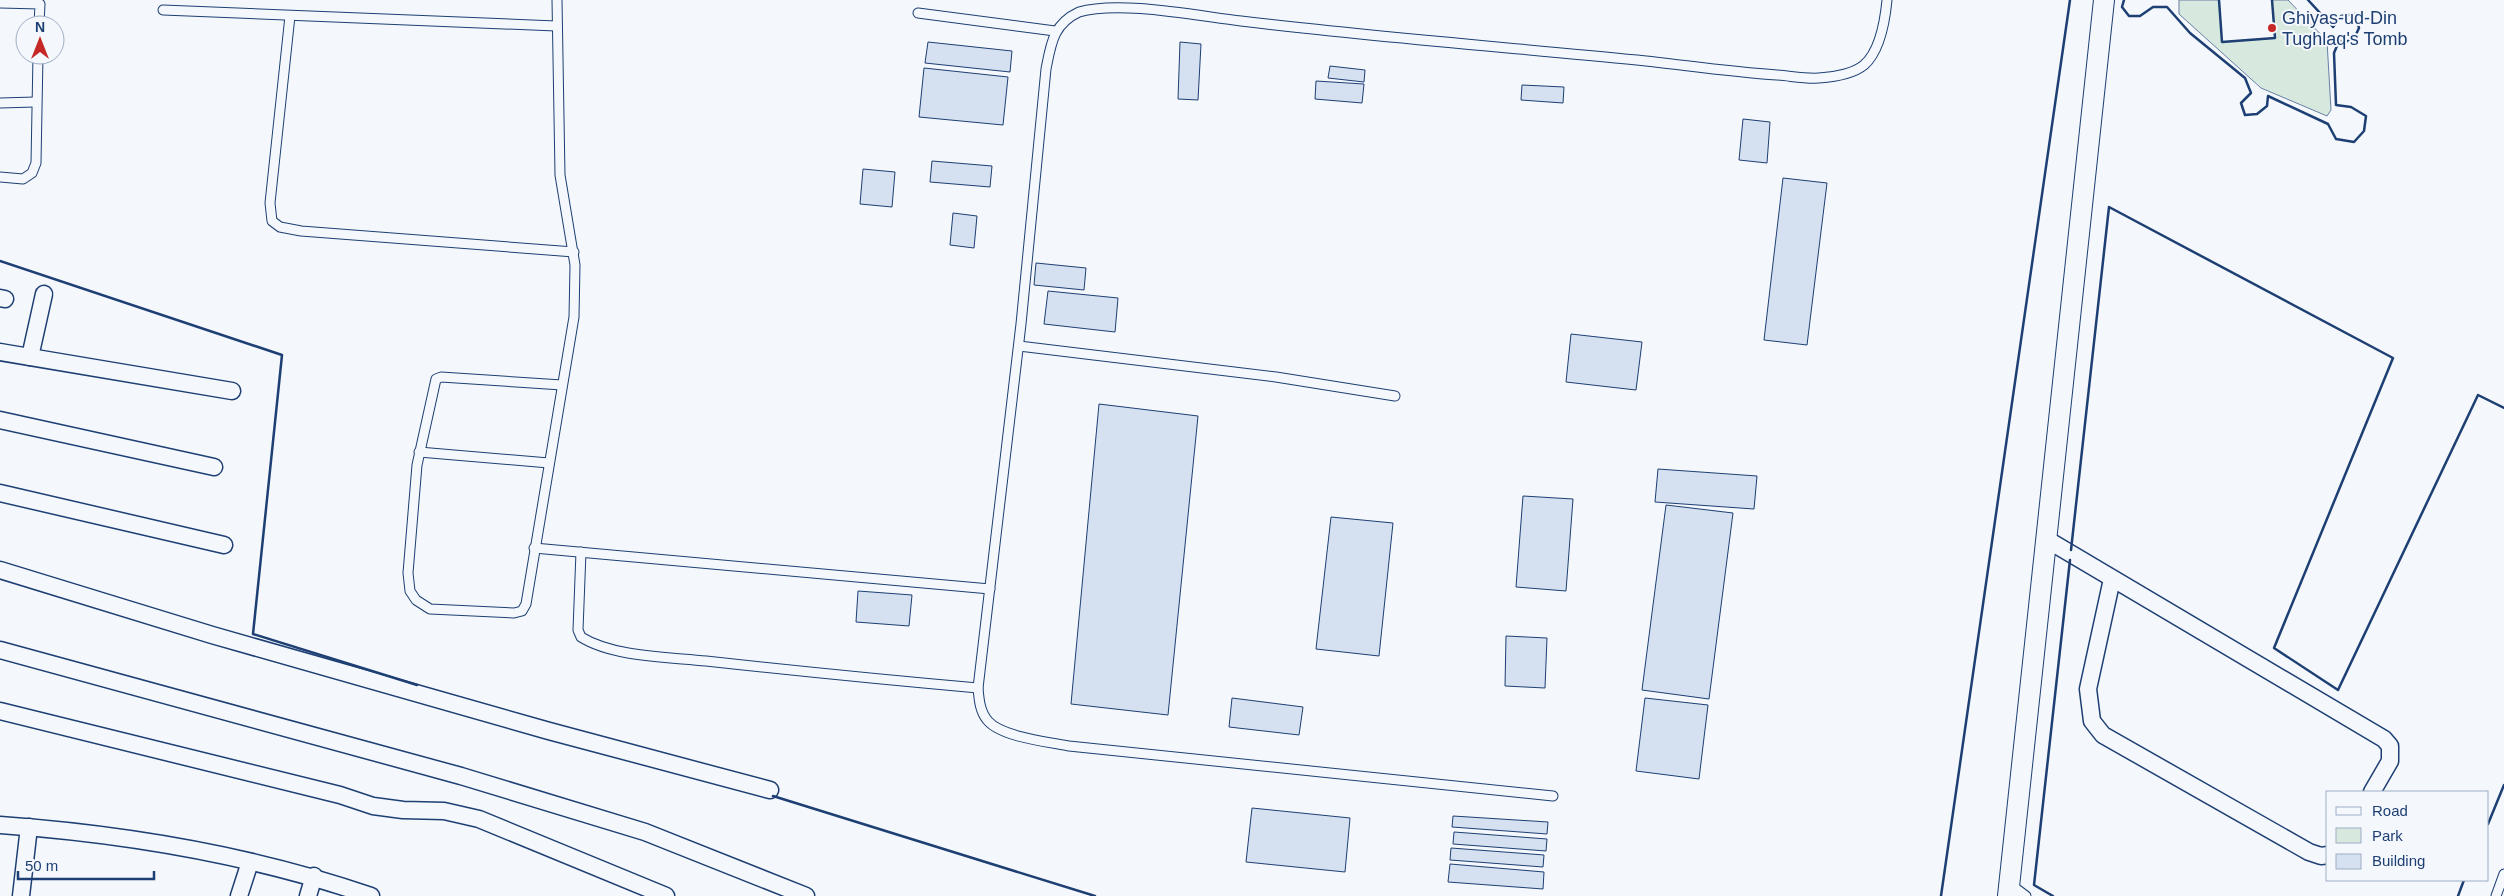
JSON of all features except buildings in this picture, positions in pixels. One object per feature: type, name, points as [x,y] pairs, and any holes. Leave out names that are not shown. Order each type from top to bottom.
[{"type":"street","points":[[2009,890],[2104,0]]},
{"type":"street","points":[[30,357],[44,294]]},
{"type":"street","points":[[0,352],[232,392]]},
{"type":"street","points":[[0,420],[214,467]]},
{"type":"street","points":[[0,493],[224,545]]},
{"type":"street","points":[[2046,540],[2384,739],[2390,746],[2390,760],[2373,791]]},
{"type":"street","points":[[0,570],[212,635],[549,731],[770,790]]},
{"type":"street","points":[[2112,580],[2088,689],[2092,721],[2103,735],[2309,852],[2321,856],[2326,855]]},
{"type":"street","points":[[0,650],[461,776],[645,832],[806,896]]},
{"type":"street","points":[[0,711],[330,792],[373,806],[403,810],[444,811],[479,819],[666,896]]},
{"type":"street","points":[[0,825],[175,846],[314,876],[371,896]]},
{"type":"street","points":[[21,896],[29,827]]},
{"type":"street","points":[[239,896],[250,862]]},
{"type":"street","points":[[308,896],[314,876]]},
{"type":"lane","points":[[557,0],[560,175],[574,252],[576,285],[574,317],[526,604],[522,611],[430,609],[416,600],[408,583],[419,452],[433,384],[441,377],[562,385]]},
{"type":"lane","points":[[1553,796],[1069,746],[1019,736],[994,726],[984,716],[979,700],[978,688],[1019,346],[1046,69],[1055,31],[1061,23],[1080,12],[1102,6],[1144,6],[1240,21],[1646,61],[1748,74],[1818,78],[1846,74],[1863,66],[1872,54],[1880,37],[1887,0]]},
{"type":"lane","points":[[0,3],[40,4],[39,15]]},
{"type":"lane","points":[[164,10],[556,26]]},
{"type":"lane","points":[[918,14],[1055,31]]},
{"type":"lane","points":[[290,16],[270,203],[272,221],[280,227],[301,231],[574,252]]},
{"type":"lane","points":[[0,177],[23,179],[32,173],[36,163],[35,102],[37,65]]},
{"type":"lane","points":[[0,103],[35,102]]},
{"type":"lane","points":[[1019,346],[1276,377],[1395,396]]},
{"type":"lane","points":[[419,452],[549,463]]},
{"type":"lane","points":[[534,548],[990,589]]},
{"type":"lane","points":[[581,552],[578,630],[580,637],[601,646],[686,659],[978,688]]},
{"type":"lane","points":[[2496,896],[2504,874]]},
{"type":"lane","points":[[2009,890],[2026,896]]},
{"type":"green space","points":[[2179,0],[2219,0],[2222,42],[2275,38],[2272,0],[2288,0],[2327,41],[2331,110],[2327,116],[2261,88],[2179,14]]},
{"type":"wall","points":[[1941,896],[2070,0]]},
{"type":"wall","points":[[2124,0],[2122,7],[2129,16],[2140,16],[2153,7],[2167,7],[2190,33],[2245,78],[2251,93],[2241,103],[2245,115],[2257,114],[2267,106],[2268,96],[2328,124],[2336,139],[2354,142],[2364,131],[2366,116],[2351,107],[2336,105],[2334,53],[2339,41],[2353,41],[2359,28],[2355,14],[2341,16],[2333,27],[2308,0]]},
{"type":"wall","points":[[2219,0],[2222,42],[2275,38],[2272,0]]},
{"type":"wall","points":[[2071,550],[2109,207],[2393,358],[2274,648],[2338,690],[2478,395],[2504,408]]},
{"type":"wall","points":[[0,261],[282,355],[253,634],[417,685]]},
{"type":"wall","points":[[2053,896],[2034,885],[2070,560]]},
{"type":"wall","points":[[2489,822],[2504,785]]},
{"type":"wall","points":[[773,796],[1095,896]]},
{"type":"wall","points":[[2458,896],[2464,881]]},
{"type":"place","name":"Ghiyas-ud-Din Tughlaq's Tomb","points":[[2272,28]]}]
